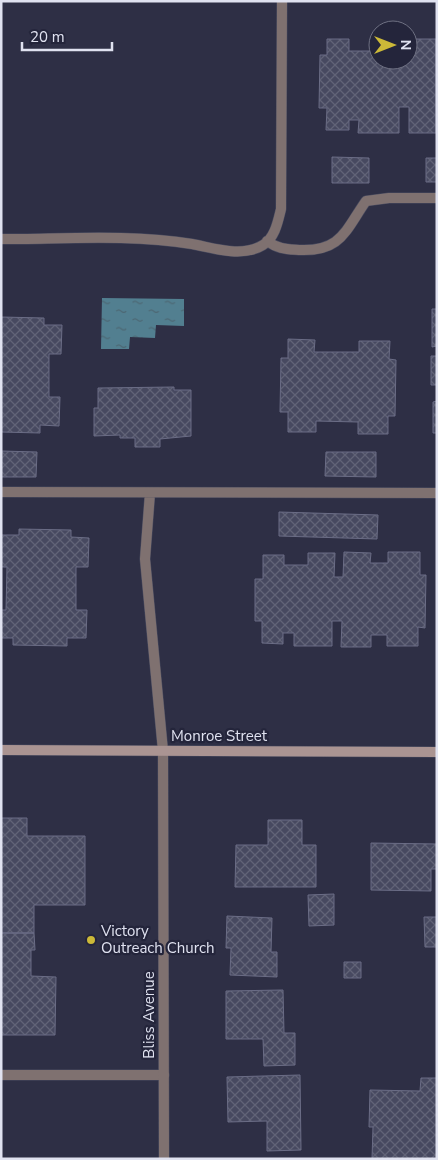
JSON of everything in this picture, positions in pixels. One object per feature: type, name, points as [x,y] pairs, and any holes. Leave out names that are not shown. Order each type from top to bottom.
[{"type":"main road","name":"Monroe Street","points":[[1,750],[437,752]]},
{"type":"street","points":[[1,239],[141,239],[189,244],[235,252],[263,245],[277,228],[280,209],[282,1]]},
{"type":"street","points":[[267,241],[278,249],[323,249],[341,239],[366,201],[389,198],[437,198]]},
{"type":"street","points":[[1,492],[437,493]]},
{"type":"street","name":"Bliss Avenue","points":[[150,493],[145,559],[163,751],[164,1159]]},
{"type":"street","points":[[1,1075],[164,1075]]},
{"type":"water","points":[[102,298],[184,299],[184,326],[156,325],[155,338],[130,337],[129,349],[101,349]]},
{"type":"building","points":[[327,39],[349,39],[349,51],[368,51],[368,70],[418,70],[418,39],[436,39],[436,133],[409,133],[409,107],[399,107],[399,133],[358,133],[359,120],[349,120],[349,130],[326,130],[327,108],[319,108],[320,55],[327,55]]},
{"type":"building","points":[[332,157],[369,158],[369,183],[332,183]]},
{"type":"building","points":[[426,158],[437,158],[437,182],[426,182]]},
{"type":"building","points":[[432,309],[437,309],[437,346],[432,347]]},
{"type":"building","points":[[1,317],[44,318],[44,325],[62,325],[61,354],[49,354],[49,397],[60,397],[59,426],[40,425],[40,433],[1,432]]},
{"type":"building","points":[[288,339],[315,340],[314,352],[359,352],[359,341],[390,341],[389,359],[396,360],[395,416],[388,416],[388,434],[358,434],[358,422],[316,421],[316,432],[288,432],[288,412],[280,412],[281,358],[288,358]]},
{"type":"building","points":[[431,356],[437,356],[437,385],[431,385]]},
{"type":"building","points":[[174,387],[174,390],[191,390],[191,436],[160,439],[160,447],[135,447],[135,438],[120,438],[120,435],[94,436],[94,408],[98,408],[98,388]]},
{"type":"building","points":[[437,401],[437,433],[433,433],[433,402]]},
{"type":"building","points":[[1,451],[37,452],[36,477],[1,477]]},
{"type":"building","points":[[326,452],[376,452],[376,477],[325,476]]},
{"type":"building","points":[[279,512],[378,515],[377,539],[279,536]]},
{"type":"building","points":[[19,529],[71,530],[71,537],[89,538],[88,567],[76,567],[76,610],[87,610],[86,638],[67,638],[67,646],[13,645],[13,638],[1,638],[1,610],[6,610],[7,567],[1,567],[1,535],[19,535]]},
{"type":"building","points":[[344,552],[371,553],[370,563],[388,563],[388,552],[420,552],[420,575],[426,575],[425,628],[418,627],[418,646],[387,646],[387,635],[371,635],[371,647],[341,647],[342,621],[332,621],[332,646],[294,646],[294,633],[283,633],[283,644],[262,643],[262,621],[255,621],[255,579],[263,579],[263,555],[284,555],[284,565],[308,565],[308,553],[335,553],[334,577],[343,577]]},
{"type":"building","points":[[1,818],[27,818],[27,836],[85,836],[85,905],[34,905],[34,933],[1,933]]},
{"type":"building","points":[[268,820],[302,820],[302,845],[316,845],[316,887],[235,887],[236,845],[268,845]]},
{"type":"building","points":[[371,843],[437,844],[437,869],[431,869],[431,891],[371,890]]},
{"type":"building","points":[[334,894],[334,925],[309,926],[308,895]]},
{"type":"building","points":[[227,916],[272,918],[271,952],[277,952],[277,977],[230,975],[231,948],[226,948]]},
{"type":"building","points":[[424,917],[437,917],[437,947],[425,947]]},
{"type":"building","points":[[1,933],[34,933],[35,950],[31,950],[31,976],[56,977],[55,1035],[1,1035]]},
{"type":"building","points":[[344,962],[361,962],[361,978],[344,978]]},
{"type":"building","points":[[283,990],[284,1033],[295,1033],[295,1065],[264,1066],[263,1039],[226,1039],[226,991]]},
{"type":"building","points":[[300,1075],[301,1150],[267,1151],[267,1121],[228,1122],[227,1077]]},
{"type":"building","points":[[421,1078],[437,1078],[437,1159],[372,1159],[373,1127],[369,1127],[370,1090],[420,1091]]},
{"type":"place","name":"Victory Outreach Church","points":[[91,940]]}]
